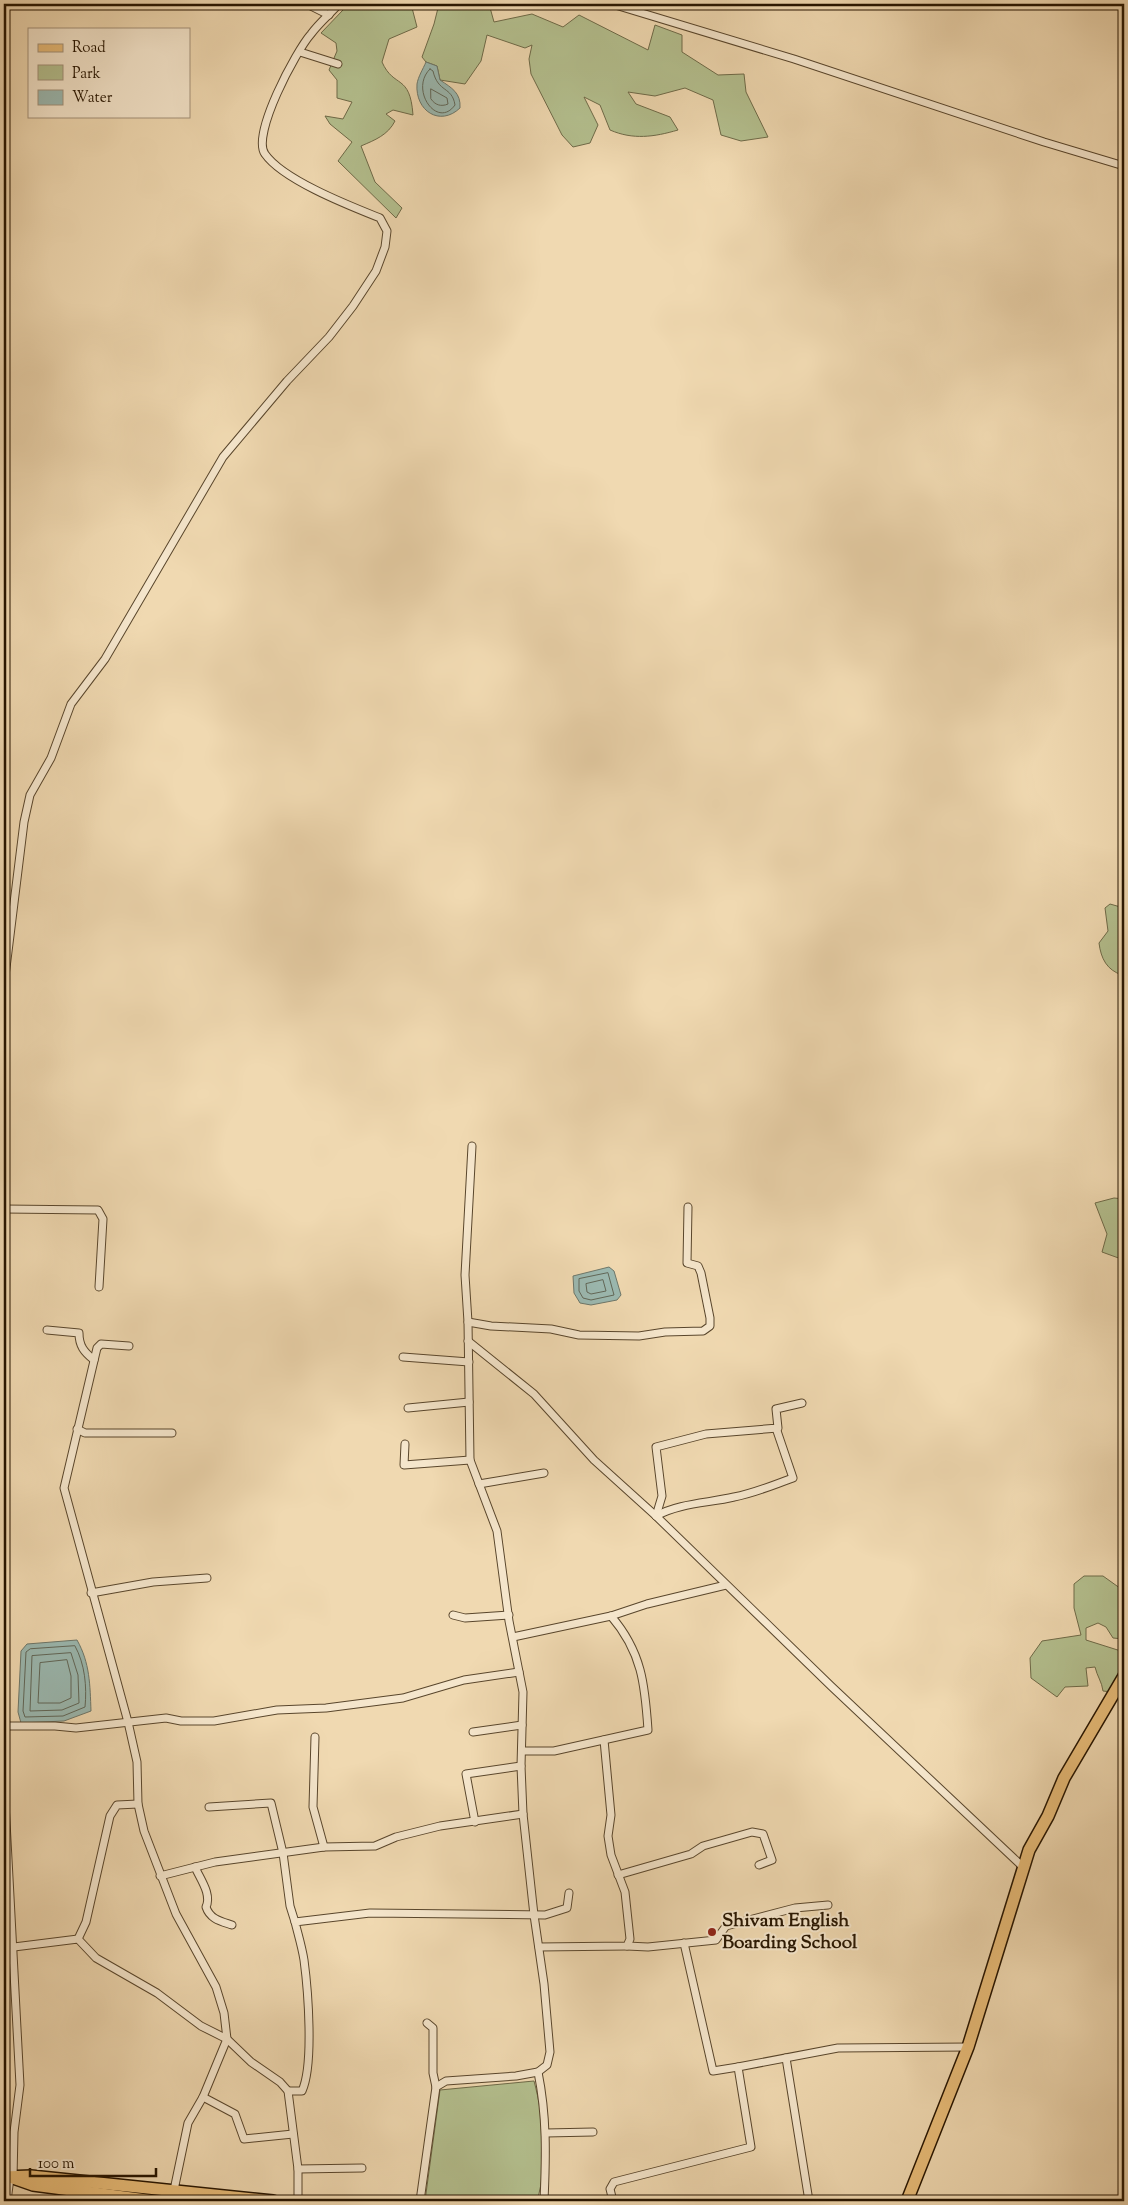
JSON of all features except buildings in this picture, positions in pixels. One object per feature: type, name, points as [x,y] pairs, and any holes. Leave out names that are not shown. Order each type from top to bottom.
[{"type":"main road","points":[[905,2201],[968,2047],[1029,1850],[1048,1816],[1064,1778],[1124,1676]]},
{"type":"main road","points":[[9,2178],[31,2176],[273,2201]]},
{"type":"main road","points":[[9,2178],[33,2185],[154,2201]]},
{"type":"street","points":[[307,4],[329,15]]},
{"type":"street","points":[[4,984],[24,822],[30,795],[51,758],[71,704],[105,659],[223,457],[276,394],[328,338],[353,306],[376,271],[385,248],[386,231],[380,218],[310,186],[276,166],[264,153],[260,142],[273,103],[300,52],[310,35],[339,4]]},
{"type":"street","points":[[612,4],[794,59],[1044,142],[1124,166]]},
{"type":"street","points":[[641,4],[642,13]]},
{"type":"street","points":[[300,52],[338,64]]},
{"type":"street","points":[[436,2087],[446,2081],[538,2072],[547,2065],[550,2052],[522,1814],[523,1692],[508,1615],[497,1531],[470,1460],[468,1322],[465,1275],[472,1146]]},
{"type":"street","points":[[468,1322],[492,1326],[551,1329],[579,1335],[640,1336],[665,1332],[704,1331],[710,1326],[710,1318],[701,1273],[698,1266],[687,1264],[688,1207]]},
{"type":"street","points":[[4,1210],[98,1210],[104,1219],[99,1287]]},
{"type":"street","points":[[47,1330],[79,1333],[79,1342],[84,1352],[94,1360]]},
{"type":"street","points":[[468,1340],[534,1394],[594,1460],[656,1516],[1023,1867]]},
{"type":"street","points":[[129,1346],[100,1344],[97,1348],[64,1488],[128,1722],[137,1762],[138,1804],[144,1831],[160,1876],[189,1941],[216,1987],[224,2013],[227,2039],[203,2097],[188,2123],[174,2190]]},
{"type":"street","points":[[402,1357],[469,1362]]},
{"type":"street","points":[[408,1408],[469,1402]]},
{"type":"street","points":[[656,1516],[670,1508],[696,1505],[759,1491],[793,1478],[776,1428],[776,1409],[802,1403]]},
{"type":"street","points":[[656,1516],[662,1496],[656,1447],[706,1434],[776,1428]]},
{"type":"street","points":[[77,1430],[85,1433],[172,1433]]},
{"type":"street","points":[[405,1444],[404,1465],[470,1460]]},
{"type":"street","points":[[479,1484],[544,1472]]},
{"type":"street","points":[[92,1593],[153,1582],[207,1578]]},
{"type":"street","points":[[513,1637],[611,1616],[647,1604],[726,1585]]},
{"type":"street","points":[[453,1615],[464,1618],[508,1615]]},
{"type":"street","points":[[522,1751],[554,1751],[648,1730],[644,1679],[640,1665],[626,1638],[611,1616]]},
{"type":"street","points":[[4,1726],[76,1728],[166,1718],[181,1721],[214,1721],[277,1710],[368,1704],[403,1698],[464,1680],[519,1672]]},
{"type":"street","points":[[473,1732],[522,1725]]},
{"type":"street","points":[[315,1737],[313,1807],[324,1847]]},
{"type":"street","points":[[604,1740],[611,1815],[608,1836],[611,1855],[628,1910],[630,1939],[627,1946]]},
{"type":"street","points":[[475,1822],[466,1774],[521,1766]]},
{"type":"street","points":[[4,1784],[20,2085],[7,2201]]},
{"type":"street","points":[[78,1939],[86,1922],[110,1816],[117,1806],[138,1804]]},
{"type":"street","points":[[209,1807],[271,1804],[283,1853],[290,1906],[304,1959],[307,2016],[307,2080],[302,2091],[288,2091]]},
{"type":"street","points":[[160,1876],[195,1867],[324,1847],[375,1846],[396,1837],[440,1826],[522,1814]]},
{"type":"street","points":[[618,1875],[691,1854],[703,1846],[752,1832],[763,1834],[772,1860],[759,1865]]},
{"type":"street","points":[[195,1867],[207,1893],[209,1901],[206,1906],[208,1914],[216,1920],[232,1925]]},
{"type":"street","points":[[295,1922],[370,1913],[435,1912],[534,1915],[566,1908],[569,1894]]},
{"type":"street","points":[[539,1947],[648,1947],[716,1940],[726,1926],[795,1908],[828,1905]]},
{"type":"street","points":[[14,1947],[78,1939]]},
{"type":"street","points":[[78,1939],[96,1958],[157,1993],[201,2026],[227,2039],[251,2062],[280,2082],[288,2091],[298,2169],[298,2201]]},
{"type":"street","points":[[684,1943],[713,2071],[838,2048],[968,2047]]},
{"type":"street","points":[[420,2201],[436,2087],[433,2073],[433,2028],[428,2023]]},
{"type":"street","points":[[786,2058],[809,2201]]},
{"type":"street","points":[[613,2201],[610,2189],[614,2182],[751,2147],[738,2067]]},
{"type":"street","points":[[538,2072],[545,2109],[544,2201]]},
{"type":"street","points":[[203,2097],[234,2114],[244,2139],[293,2134]]},
{"type":"street","points":[[546,2133],[593,2132]]},
{"type":"street","points":[[298,2169],[362,2168]]},
{"type":"green space","points":[[331,4],[411,4],[417,27],[389,39],[382,62],[391,76],[401,83],[409,93],[413,115],[393,110],[386,114],[395,121],[389,130],[361,146],[375,182],[402,208],[396,218],[338,161],[352,142],[330,124],[325,116],[343,119],[352,102],[337,98],[337,80],[329,70],[337,51],[336,43],[321,33],[343,10]]},
{"type":"green space","points":[[439,4],[489,4],[494,22],[532,14],[563,27],[579,15],[648,50],[655,25],[682,35],[682,52],[718,75],[744,74],[746,92],[768,137],[741,141],[721,135],[713,100],[685,88],[655,96],[628,92],[636,104],[670,117],[678,130],[652,136],[627,135],[610,130],[600,105],[584,97],[598,125],[590,143],[573,147],[562,135],[531,74],[529,59],[532,45],[525,48],[487,35],[481,61],[465,84],[440,80],[437,66],[426,62],[422,57]]},
{"type":"green space","points":[[1110,904],[1124,908],[1124,972],[1122,975],[1109,967],[1103,959],[1100,949],[1099,943],[1108,931],[1105,908]]},
{"type":"green space","points":[[1114,1198],[1124,1199],[1124,1260],[1102,1252],[1107,1234],[1095,1203]]},
{"type":"green space","points":[[1084,1576],[1103,1576],[1124,1591],[1124,1639],[1113,1638],[1106,1627],[1098,1623],[1086,1628],[1086,1640],[1124,1652],[1124,1669],[1112,1692],[1103,1691],[1095,1667],[1086,1668],[1088,1686],[1065,1687],[1057,1697],[1031,1678],[1030,1658],[1042,1641],[1081,1635],[1074,1608],[1074,1584]]},
{"type":"green space","points":[[534,2081],[542,2125],[544,2157],[537,2201],[425,2201],[440,2090]]},
{"type":"water","points":[[426,62],[437,66],[440,80],[452,88],[459,98],[460,108],[452,114],[437,116],[430,113],[420,102],[417,94],[417,84]]},
{"type":"water","points":[[609,1267],[614,1271],[621,1295],[617,1300],[591,1305],[580,1303],[574,1293],[573,1276]]},
{"type":"water","points":[[77,1640],[87,1666],[91,1711],[64,1721],[21,1723],[18,1712],[21,1651],[27,1644]]},
{"type":"place","name":"Shivam English Boarding School","points":[[712,1932]]}]
